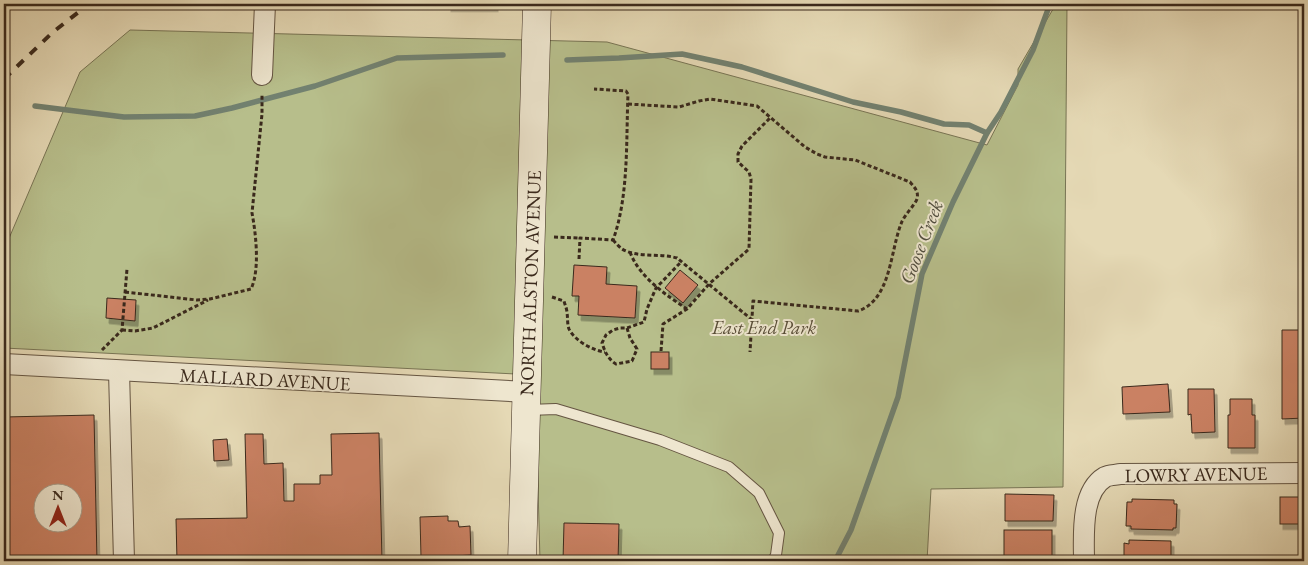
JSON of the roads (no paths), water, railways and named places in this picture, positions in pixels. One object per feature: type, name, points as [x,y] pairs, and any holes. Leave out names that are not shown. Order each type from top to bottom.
[{"type":"main road","name":"NORTH ALSTON AVENUE","points":[[522,561],[537,4]]},
{"type":"street","points":[[262,76],[265,4]]},
{"type":"street","name":"MALLARD AVENUE","points":[[4,364],[527,401]]},
{"type":"street","points":[[119,371],[124,561]]},
{"type":"street","name":"LOWRY AVENUE","points":[[1084,561],[1086,512],[1093,489],[1106,477],[1120,474],[1304,473]]},
{"type":"lane","points":[[527,401],[660,440],[729,467],[759,493],[779,533],[773,561]]},
{"type":"waterway","name":"Goose Creek","points":[[835,561],[851,530],[898,397],[922,274],[953,202],[987,133],[1001,112],[1033,50],[1050,4]]},
{"type":"waterway","points":[[567,60],[682,54],[742,67],[853,102],[901,112],[944,124],[969,125],[987,133]]},
{"type":"waterway","points":[[35,106],[124,117],[195,116],[315,86],[397,58],[503,55]]},
{"type":"railway","points":[[4,79],[53,32],[89,4]]},
{"type":"park label","name":"East End Park","points":[[764,327]]}]
